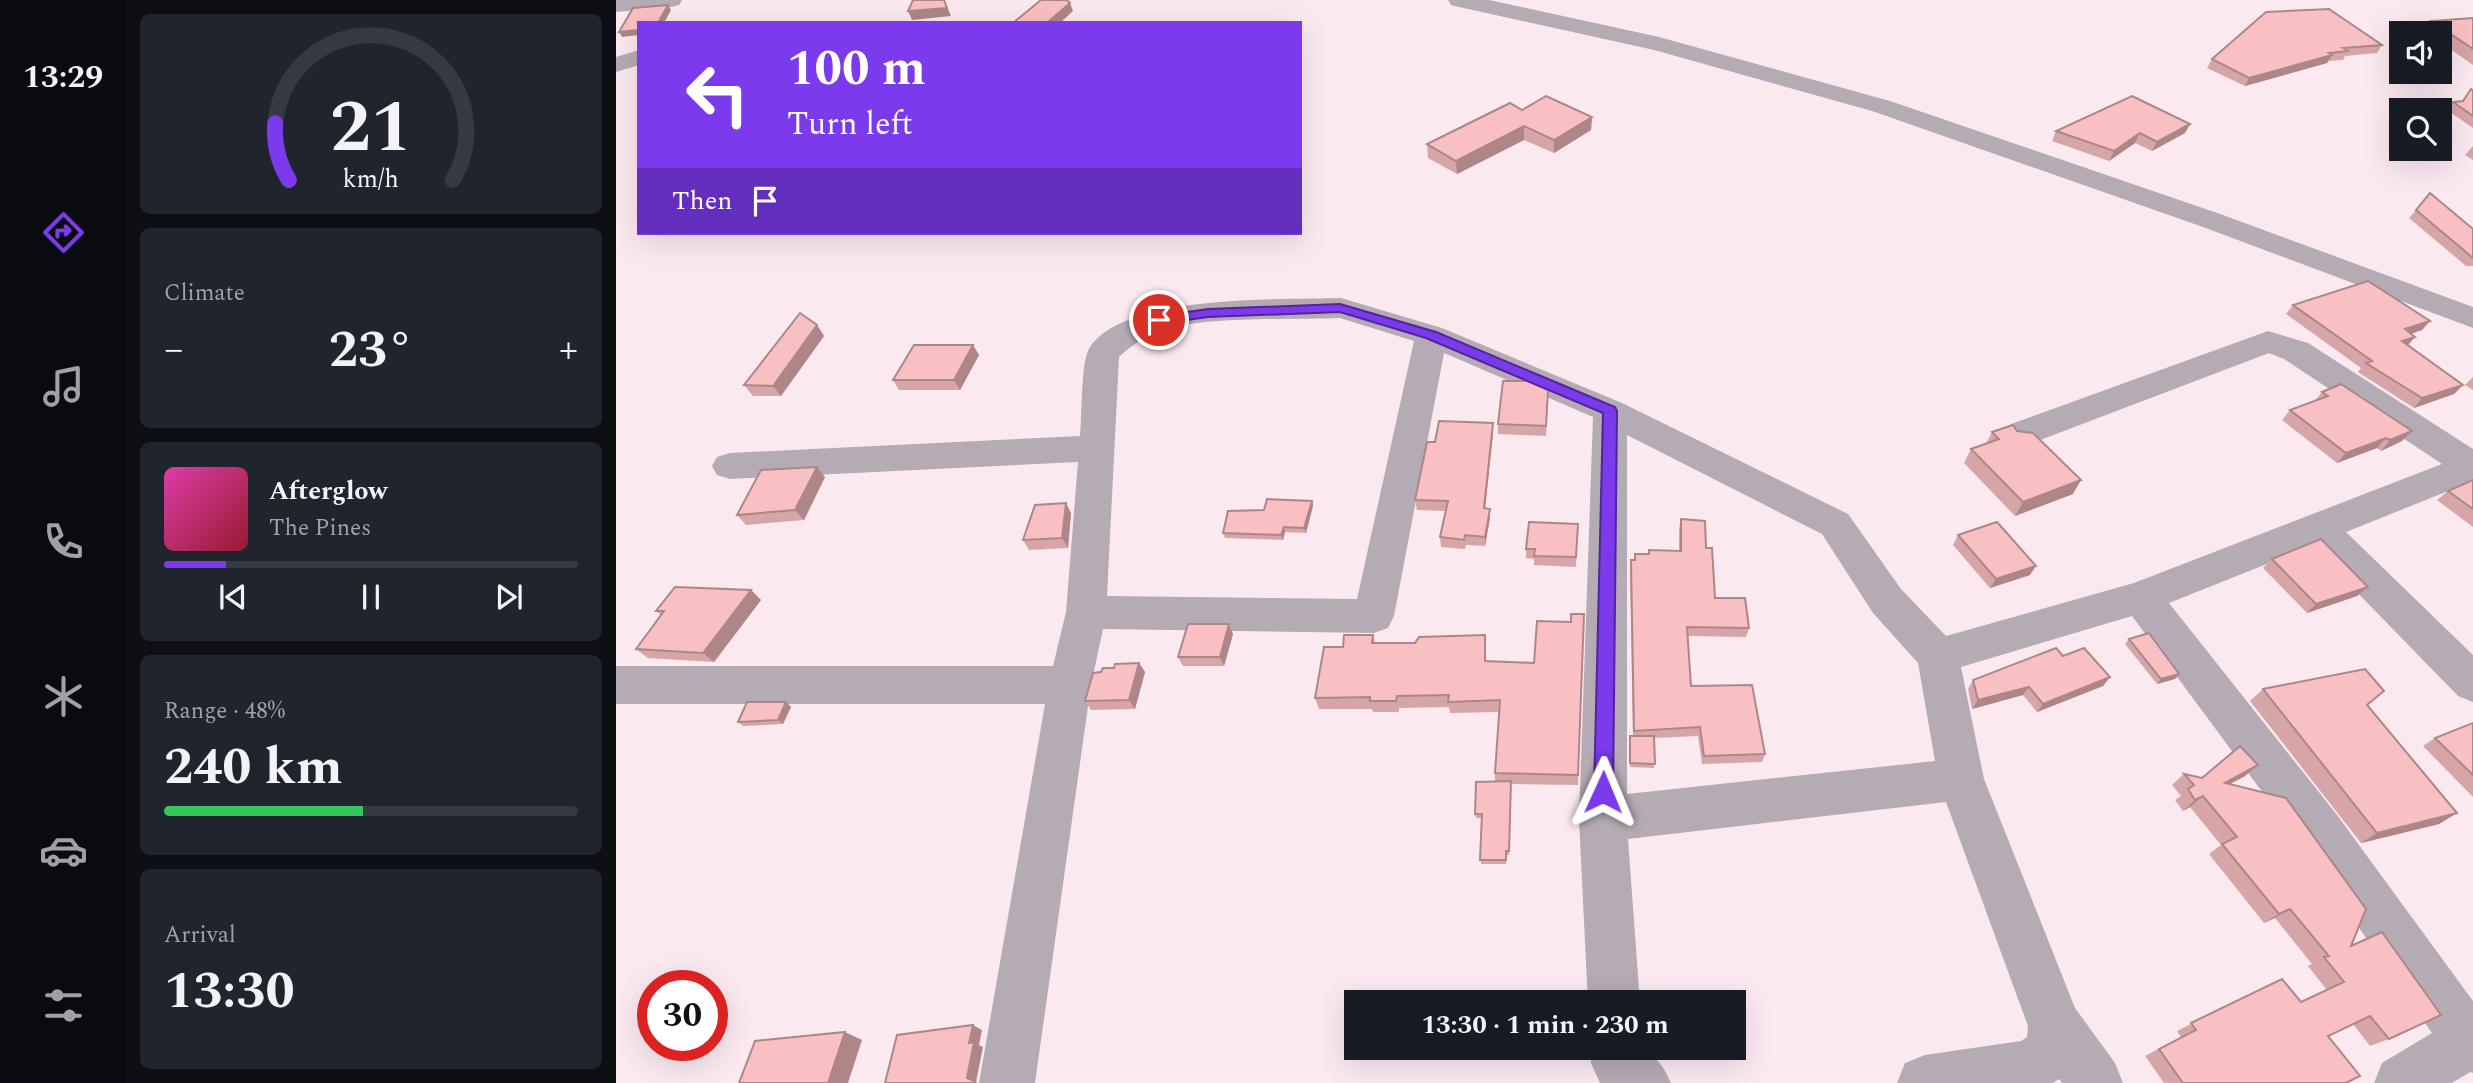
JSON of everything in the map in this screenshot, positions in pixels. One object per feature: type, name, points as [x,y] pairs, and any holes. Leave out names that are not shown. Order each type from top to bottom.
[{"type":"street","points":[[616,5],[671,0]]},
{"type":"street","points":[[669,21],[680,0]]},
{"type":"street","points":[[1460,0],[1658,44],[1881,106],[2213,221],[2473,318]]},
{"type":"street","points":[[616,65],[637,58]]},
{"type":"street","points":[[1007,1083],[1070,685],[1086,612],[1103,354],[1125,334],[1159,320],[1208,313],[1340,308],[1431,335],[1610,411],[1835,524],[1887,601],[1938,656],[1961,779],[2055,1026],[2095,1083]]},
{"type":"street","points":[[1086,612],[1374,616],[1431,335]]},
{"type":"street","points":[[2023,433],[2268,342],[2296,351],[2472,467]]},
{"type":"street","points":[[1610,411],[1603,819],[1613,990]]},
{"type":"street","points":[[730,466],[1096,448]]},
{"type":"street","points":[[1938,656],[2141,597],[2472,467]]},
{"type":"street","points":[[2319,529],[2473,683]]},
{"type":"street","points":[[2141,597],[2320,831],[2471,1044],[2402,1083]]},
{"type":"street","points":[[616,685],[1070,685]]},
{"type":"street","points":[[1603,819],[1961,779]]},
{"type":"street","points":[[1926,1083],[2027,1067],[2053,1053],[2055,1026]]},
{"type":"street","points":[[1618,1060],[1643,1083]]},
{"type":"building","points":[[913,0],[944,0],[947,8],[908,11]]},
{"type":"building","points":[[1041,0],[1067,0],[1070,3],[1049,21],[1015,21]]},
{"type":"building","points":[[668,5],[659,21],[637,21],[637,30],[619,32],[633,8]]},
{"type":"building","points":[[2329,9],[2382,45],[2343,48],[2348,51],[2329,53],[2332,55],[2249,78],[2212,59],[2266,12]]},
{"type":"building","points":[[2473,18],[2473,49],[2452,35],[2452,21],[2431,21]]},
{"type":"building","points":[[2471,89],[2473,116],[2453,102],[2463,101]]},
{"type":"building","points":[[1546,96],[1592,117],[1554,140],[1524,126],[1456,161],[1427,144],[1510,103],[1522,110]]},
{"type":"building","points":[[2132,96],[2190,124],[2157,142],[2140,133],[2114,151],[2056,131]]},
{"type":"building","points":[[2430,193],[2473,229],[2473,258],[2416,210]]},
{"type":"building","points":[[2368,281],[2430,321],[2405,329],[2415,337],[2402,341],[2463,385],[2422,398],[2366,363],[2372,361],[2293,305]]},
{"type":"building","points":[[800,313],[817,325],[773,386],[744,385]]},
{"type":"building","points":[[914,345],[973,345],[954,380],[893,380]]},
{"type":"building","points":[[1503,381],[1527,381],[1548,390],[1546,426],[1498,424]]},
{"type":"building","points":[[2341,384],[2412,431],[2346,453],[2290,410],[2328,396],[2322,392]]},
{"type":"building","points":[[1439,421],[1493,423],[1484,508],[1490,509],[1485,537],[1465,535],[1464,540],[1440,537],[1448,501],[1415,500],[1427,442],[1435,442]]},
{"type":"building","points":[[2013,425],[2017,431],[2033,433],[2081,480],[2023,502],[1971,449],[1999,439],[1992,432]]},
{"type":"building","points":[[817,467],[795,510],[737,515],[761,470]]},
{"type":"building","points":[[2473,480],[2473,509],[2448,491]]},
{"type":"building","points":[[1267,499],[1312,501],[1304,528],[1284,527],[1281,535],[1223,533],[1228,511],[1264,510]]},
{"type":"building","points":[[1066,503],[1062,538],[1023,540],[1035,505]]},
{"type":"building","points":[[1681,519],[1705,521],[1706,548],[1712,548],[1715,598],[1745,598],[1749,628],[1687,627],[1691,686],[1752,685],[1765,754],[1704,756],[1700,727],[1634,731],[1631,560],[1635,560],[1635,554],[1649,554],[1649,550],[1681,551]]},
{"type":"building","points":[[1529,522],[1578,524],[1576,557],[1534,556],[1535,549],[1526,549]]},
{"type":"building","points":[[1997,522],[2036,566],[1996,579],[1958,535]]},
{"type":"building","points":[[2321,539],[2368,587],[2316,604],[2272,559]]},
{"type":"building","points":[[675,587],[751,590],[703,653],[636,649],[664,611],[656,611]]},
{"type":"building","points":[[1571,614],[1584,614],[1578,775],[1495,773],[1500,700],[1448,702],[1449,695],[1397,696],[1396,701],[1370,701],[1370,697],[1315,698],[1324,647],[1343,647],[1344,635],[1373,635],[1372,643],[1415,643],[1419,637],[1485,635],[1485,661],[1534,663],[1537,621],[1571,622]]},
{"type":"building","points":[[1188,624],[1229,624],[1220,657],[1178,657]]},
{"type":"building","points":[[2149,633],[2179,674],[2161,679],[2129,639]]},
{"type":"building","points":[[2056,648],[2063,656],[2084,648],[2110,677],[2043,704],[2029,687],[1978,700],[1973,680]]},
{"type":"building","points":[[1139,663],[1129,700],[1085,701],[1093,673],[1101,672],[1103,668],[1114,668],[1115,664]]},
{"type":"building","points":[[2365,669],[2384,691],[2367,705],[2457,813],[2377,833],[2263,689]]},
{"type":"building","points":[[747,702],[786,702],[778,720],[738,722]]},
{"type":"building","points":[[2473,723],[2473,775],[2435,738]]},
{"type":"building","points":[[1630,736],[1654,736],[1655,764],[1630,763]]},
{"type":"building","points":[[2240,746],[2258,765],[2225,783],[2286,798],[2366,909],[2351,946],[2382,932],[2441,1015],[2389,1039],[2370,1016],[2328,1036],[2360,1076],[2346,1083],[2183,1083],[2159,1049],[2196,1030],[2191,1023],[2282,979],[2301,1002],[2344,982],[2324,957],[2329,956],[2290,909],[2279,914],[2222,844],[2237,837],[2203,796],[2195,800],[2188,789],[2194,785],[2184,774],[2202,778]]},
{"type":"building","points":[[1511,781],[1509,851],[1506,851],[1506,860],[1480,860],[1482,814],[1475,814],[1476,782]]},
{"type":"building","points":[[973,1025],[969,1043],[974,1042],[967,1078],[974,1083],[885,1083],[897,1035]]},
{"type":"building","points":[[845,1032],[828,1083],[739,1083],[755,1041]]},
{"type":"route","points":[[1159,320],[1208,313],[1340,308],[1431,335],[1610,411],[1603,792]]}]
